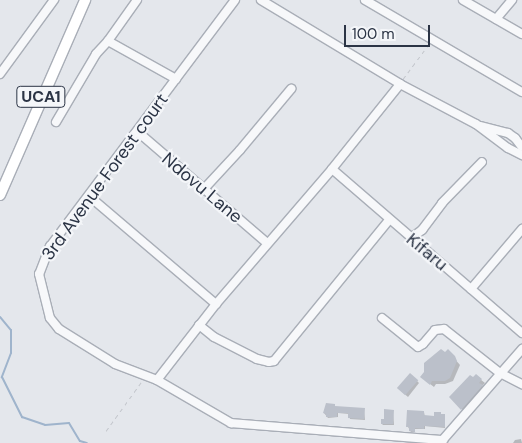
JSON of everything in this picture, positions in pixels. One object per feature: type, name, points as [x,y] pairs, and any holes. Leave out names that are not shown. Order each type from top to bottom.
[{"type":"main road","name":"UCA1","points":[[0,195],[85,0]]},
{"type":"street","points":[[0,74],[54,0]]},
{"type":"street","points":[[56,122],[96,54],[108,41],[137,0]]},
{"type":"street","name":"3rd Avenue Forest court","points":[[235,0],[138,132],[50,246],[40,265],[38,274],[50,318],[59,329],[115,364],[157,380],[231,423],[441,442]]},
{"type":"street","points":[[261,0],[400,84],[476,124],[508,148],[522,155]]},
{"type":"street","points":[[365,0],[522,92]]},
{"type":"street","points":[[463,0],[522,34]]},
{"type":"street","points":[[496,19],[512,0]]},
{"type":"street","points":[[108,41],[176,79]]},
{"type":"street","points":[[157,380],[216,304],[332,169],[400,84]]},
{"type":"street","points":[[203,190],[240,150],[291,89]]},
{"type":"street","points":[[476,124],[508,133],[522,147]]},
{"type":"street","name":"Ndovu Lane","points":[[138,132],[203,190],[267,243]]},
{"type":"street","points":[[411,238],[422,230],[442,203],[482,162]]},
{"type":"street","name":"Kifaru","points":[[332,169],[522,333]]},
{"type":"street","points":[[89,196],[216,304]]},
{"type":"street","points":[[199,325],[214,337],[257,359],[269,362],[274,361],[389,220]]},
{"type":"street","points":[[471,289],[522,229]]},
{"type":"street","points":[[382,318],[418,347],[436,330],[444,330],[500,373],[522,384]]},
{"type":"street","points":[[441,442],[522,348]]},
{"type":"path","points":[[400,84],[432,39]]},
{"type":"path","points":[[106,430],[135,388],[148,376]]},
{"type":"building","points":[[441,349],[445,352],[448,349],[457,361],[450,378],[445,381],[432,381],[430,385],[420,377],[424,372],[424,363]]},
{"type":"building","points":[[410,373],[418,380],[405,395],[397,388]]},
{"type":"building","points":[[476,374],[482,379],[479,383],[483,385],[461,410],[449,397],[470,375],[473,377]]},
{"type":"building","points":[[326,403],[335,404],[335,406],[365,408],[364,419],[348,418],[348,413],[337,413],[337,417],[326,417],[326,414],[323,413]]},
{"type":"building","points":[[384,409],[394,410],[393,424],[381,424],[381,419],[384,419]]},
{"type":"building","points":[[407,410],[424,411],[424,415],[434,416],[434,412],[441,412],[441,414],[445,414],[445,427],[424,426],[424,429],[415,428],[415,432],[409,431],[409,427],[406,427]]},
{"type":"waterway","points":[[0,317],[11,330],[11,353],[2,377],[22,417],[45,425],[69,423],[80,441],[87,443]]}]
